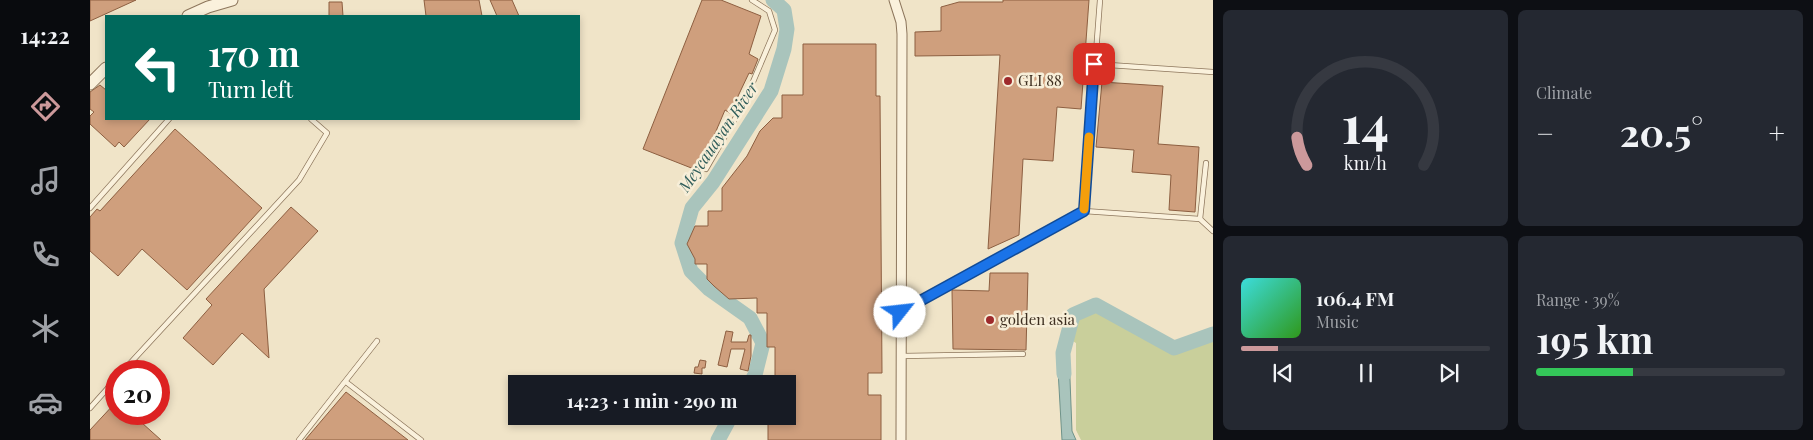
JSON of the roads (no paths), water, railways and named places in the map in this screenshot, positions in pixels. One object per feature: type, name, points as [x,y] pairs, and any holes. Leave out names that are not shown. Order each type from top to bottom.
[{"type":"street","points":[[190,15],[208,7],[232,0]]},
{"type":"street","points":[[894,0],[901,22],[902,34],[900,440]]},
{"type":"street","points":[[90,84],[105,69]]},
{"type":"lane","points":[[706,169],[744,103],[775,30],[768,11],[752,0]]},
{"type":"lane","points":[[1084,211],[1100,0]]},
{"type":"lane","points":[[1094,64],[1213,72]]},
{"type":"lane","points":[[90,208],[169,120]]},
{"type":"lane","points":[[134,360],[299,180],[327,133],[312,120]]},
{"type":"lane","points":[[1200,219],[1206,162]]},
{"type":"lane","points":[[900,312],[1084,211],[1200,219],[1213,232]]},
{"type":"lane","points":[[299,440],[376,341]]},
{"type":"lane","points":[[900,356],[1023,354]]},
{"type":"lane","points":[[346,382],[421,440]]},
{"type":"lane","points":[[90,408],[105,391]]},
{"type":"water","points":[[1057,352],[1069,354],[1072,431],[1076,440],[1062,440]]},
{"type":"waterway","name":"Meycauayan River","points":[[755,375],[763,343],[750,318],[709,289],[691,271],[682,243],[692,208],[713,182],[771,91],[784,49],[787,29],[784,10],[773,0]]},
{"type":"waterway","name":"Meycauayan River","points":[[1064,374],[1063,353],[1073,315],[1096,305],[1174,348],[1213,334]]},
{"type":"waterway","name":"Meycauayan River","points":[[718,440],[726,425]]},
{"type":"place","name":"GLI 88","points":[[1008,81]]},
{"type":"place","name":"golden asia","points":[[990,320]]}]
